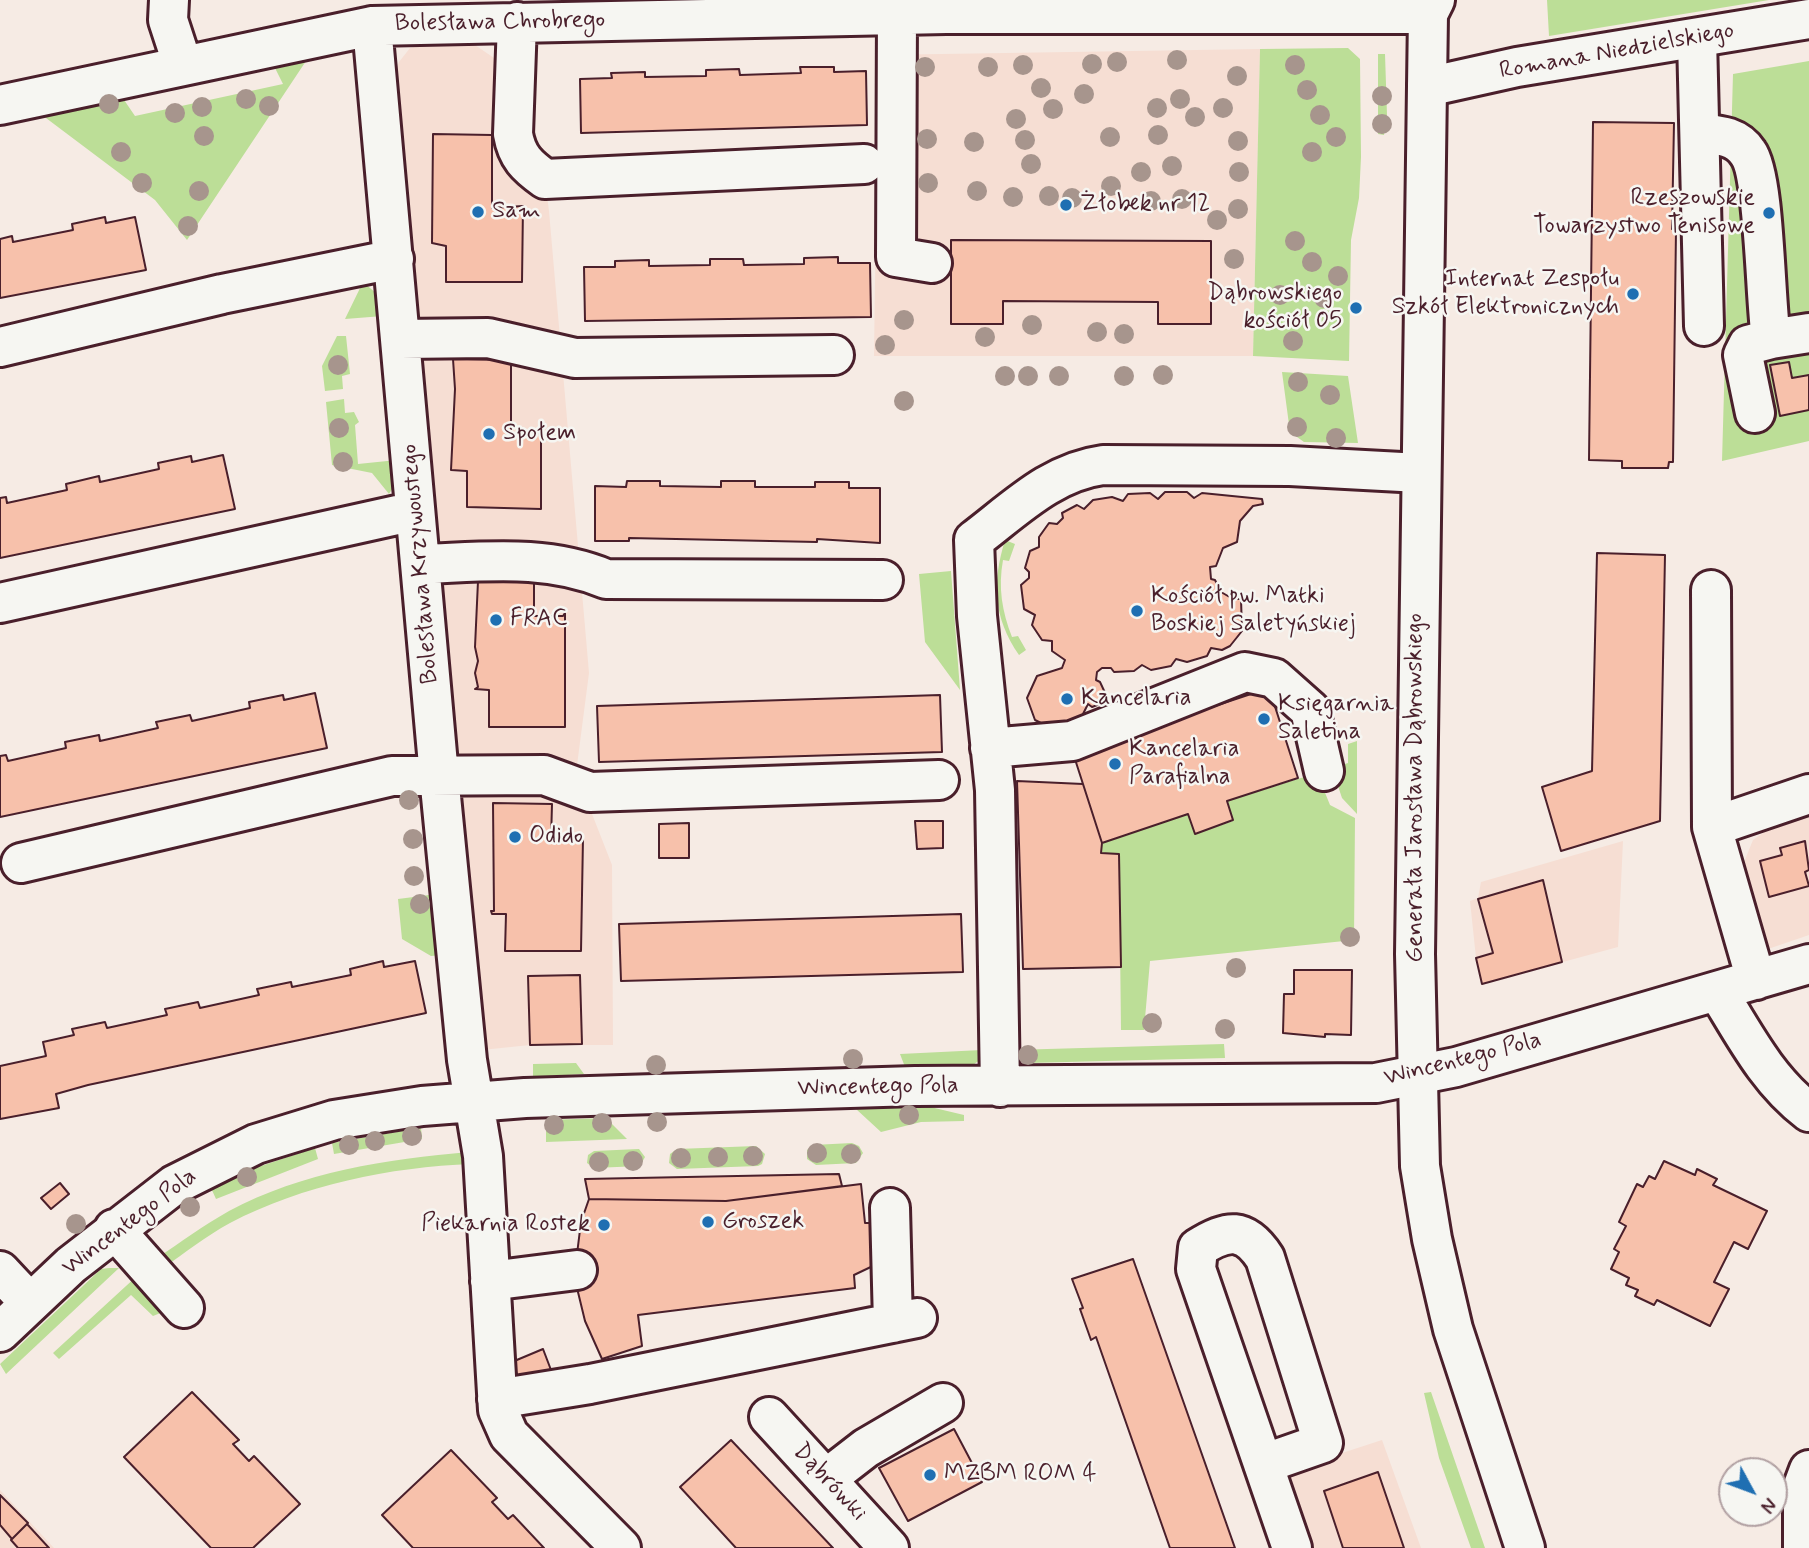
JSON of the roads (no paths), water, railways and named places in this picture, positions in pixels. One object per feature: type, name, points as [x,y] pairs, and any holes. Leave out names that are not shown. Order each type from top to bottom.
[{"type":"street","points":[[169,0],[167,20],[183,66]]},
{"type":"street","name":"Bolesława Chrobrego","points":[[0,105],[372,26],[517,22],[561,11],[897,15],[946,7],[1428,5]]},
{"type":"street","name":"Generała Jarosława Dąbrowskiego","points":[[1428,5],[1415,954],[1420,1166],[1432,1239],[1453,1329],[1525,1548]]},
{"type":"street","points":[[897,15],[896,257],[932,263]]},
{"type":"street","name":"Romana Niedzielskiego","points":[[1427,87],[1517,67],[1809,19]]},
{"type":"street","points":[[517,22],[513,134],[516,151],[526,165],[545,179],[864,164]]},
{"type":"street","name":"Bolesława Krzywoustego","points":[[372,26],[439,776],[467,1060],[483,1156],[499,1419],[509,1435],[621,1548]]},
{"type":"street","points":[[1697,38],[1704,326]]},
{"type":"street","points":[[1700,133],[1721,135],[1738,142],[1756,168],[1771,339]]},
{"type":"street","points":[[0,347],[222,294],[394,259]]},
{"type":"street","points":[[1755,413],[1743,355],[1748,345],[1809,332]]},
{"type":"street","points":[[401,339],[488,338],[575,358],[834,355]]},
{"type":"street","points":[[1000,1087],[995,790],[977,616],[974,540],[1053,480],[1078,468],[1103,465],[1290,466],[1420,473]]},
{"type":"street","points":[[0,603],[415,511]]},
{"type":"street","points":[[421,564],[524,560],[579,568],[606,579],[883,580]]},
{"type":"street","points":[[1711,590],[1712,827],[1756,980]]},
{"type":"street","points":[[990,748],[1072,741],[1245,672],[1274,678],[1310,710],[1324,771]]},
{"type":"street","points":[[21,863],[392,776],[544,775],[590,792],[939,780]]},
{"type":"street","points":[[1712,827],[1809,794]]},
{"type":"street","name":"Wincentego Pola","points":[[0,1332],[114,1229],[191,1175],[256,1144],[334,1120],[474,1101],[915,1086],[1364,1083],[1417,1077],[1809,964]]},
{"type":"street","points":[[1718,992],[1753,1051],[1782,1089],[1809,1112]]},
{"type":"street","points":[[497,1399],[590,1384],[905,1320],[890,1208]]},
{"type":"street","points":[[114,1229],[184,1308]]},
{"type":"street","points":[[1263,1464],[1323,1443],[1265,1258],[1255,1243],[1237,1233],[1217,1236],[1198,1248],[1196,1269],[1263,1464],[1292,1548]]},
{"type":"street","points":[[490,1281],[577,1270]]},
{"type":"street","points":[[0,1271],[30,1303]]},
{"type":"street","points":[[826,1479],[866,1448],[943,1403]]},
{"type":"street","name":"Dąbrówki","points":[[769,1417],[889,1548]]},
{"type":"street","points":[[1804,1548],[1803,1486],[1809,1470]]},
{"type":"place","name":"Żłobek nr 12","points":[[1066,205]]},
{"type":"place","name":"Sam","points":[[478,212]]},
{"type":"place","name":"Rzeszowskie Towarzystwo Tenisowe","points":[[1769,213]]},
{"type":"place","name":"Internat Zespołu Szkół Elektronicznych","points":[[1633,294]]},
{"type":"place","name":"Dąbrowskiego kościół 05","points":[[1356,308]]},
{"type":"place","name":"Społem","points":[[489,434]]},
{"type":"place","name":"Kościół pw. Matki Boskiej Saletyńskiej","points":[[1137,611]]},
{"type":"place","name":"FRAC","points":[[496,620]]},
{"type":"place","name":"Kancelaria","points":[[1067,699]]},
{"type":"place","name":"Księgarnia Saletina","points":[[1264,719]]},
{"type":"place","name":"Kancelaria Parafialna","points":[[1115,764]]},
{"type":"place","name":"Odido","points":[[515,837]]},
{"type":"place","name":"Groszek","points":[[708,1222]]},
{"type":"place","name":"Piekarnia Rostek","points":[[604,1225]]},
{"type":"place","name":"MZBM ROM 4","points":[[930,1475]]}]
